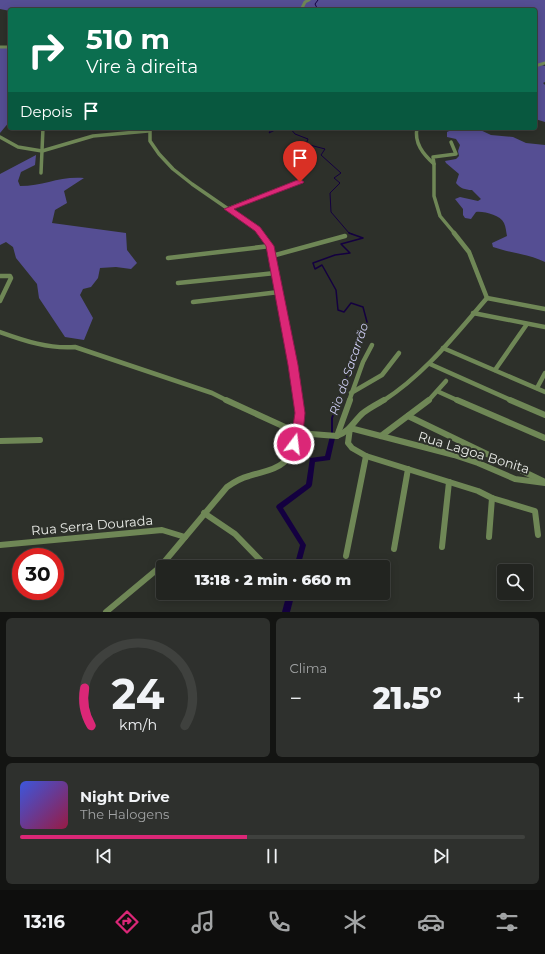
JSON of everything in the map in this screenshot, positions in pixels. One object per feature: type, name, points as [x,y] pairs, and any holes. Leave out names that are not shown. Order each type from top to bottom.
[{"type":"street","points":[[302,8],[309,0]]},
{"type":"street","points":[[40,173],[43,130]]},
{"type":"street","points":[[0,137],[18,147],[42,151],[93,136],[149,130],[150,141],[156,151],[168,164],[199,189],[258,229],[270,246],[293,365],[300,413],[298,433],[294,444],[284,463],[236,480],[227,486],[160,567],[106,612]]},
{"type":"street","points":[[417,130],[416,138],[420,149],[434,164]]},
{"type":"street","points":[[451,142],[456,154],[432,158],[434,164],[434,196],[440,216],[469,252],[487,298]]},
{"type":"street","points":[[228,209],[300,182]]},
{"type":"street","points":[[272,256],[345,236]]},
{"type":"street","points":[[168,258],[270,246]]},
{"type":"street","points":[[178,283],[275,273]]},
{"type":"street","points":[[0,276],[10,276],[11,278],[0,301]]},
{"type":"street","points":[[193,302],[279,292]]},
{"type":"street","points":[[487,298],[545,309]]},
{"type":"street","points":[[0,332],[26,341],[59,348],[75,347],[82,349],[212,393],[298,433],[336,436],[343,434],[363,413],[398,391],[430,364],[487,298]]},
{"type":"street","points":[[474,313],[545,327]]},
{"type":"street","points":[[495,370],[527,324]]},
{"type":"street","points":[[336,436],[363,362],[372,345]]},
{"type":"street","points":[[443,348],[545,392]]},
{"type":"street","points":[[351,393],[382,374],[399,353]]},
{"type":"street","points":[[430,364],[545,415]]},
{"type":"street","points":[[537,388],[545,373]]},
{"type":"street","points":[[380,436],[423,407],[439,392],[446,381]]},
{"type":"street","points":[[439,392],[545,438]]},
{"type":"street","points":[[408,416],[545,483]]},
{"type":"street","points":[[350,428],[348,443],[352,448],[366,456],[478,491],[492,498],[535,511],[538,535]]},
{"type":"street","name":"Rua Lagoa Bonita","points":[[350,428],[454,455],[478,463],[515,479],[545,483]]},
{"type":"street","points":[[0,441],[40,440]]},
{"type":"street","points":[[346,556],[366,456]]},
{"type":"street","points":[[394,549],[408,469]]},
{"type":"street","points":[[442,547],[449,482]]},
{"type":"street","points":[[489,536],[492,498]]},
{"type":"street","points":[[204,513],[235,534],[260,560]]},
{"type":"street","name":"Rua Serra Dourada","points":[[0,545],[162,530],[185,537]]},
{"type":"shaded area","points":[[0,0],[545,0],[545,62],[542,65],[545,66],[545,82],[543,83],[545,85],[545,122],[537,120],[537,8],[8,8],[8,11],[0,9]]},
{"type":"shaded area","points":[[8,46],[8,123],[0,133],[0,48]]},
{"type":"shaded area","points":[[452,130],[480,130],[491,135],[513,137],[526,143],[545,145],[545,262],[533,257],[493,247],[492,243],[507,236],[506,228],[502,220],[492,214],[476,212],[471,219],[465,218],[463,215],[463,209],[455,199],[460,197],[478,201],[481,199],[472,190],[467,190],[456,183],[459,174],[445,161],[456,159],[459,156],[458,151],[460,145],[456,139],[447,137],[447,132]]},
{"type":"shaded area","points":[[36,155],[35,165],[21,172],[18,181],[20,186],[29,186],[67,178],[84,178],[64,191],[67,203],[55,210],[52,223],[126,233],[127,250],[137,263],[131,269],[116,267],[100,268],[98,278],[91,287],[83,289],[80,295],[93,318],[84,340],[65,337],[39,298],[37,284],[16,258],[13,247],[6,242],[0,245],[0,174]]},
{"type":"waterway","name":"Rio do Sacarrão","points":[[317,8],[315,4],[318,0]]},
{"type":"waterway","name":"Rio do Sacarrão","points":[[271,130],[269,133],[275,130]]},
{"type":"waterway","name":"Rio do Sacarrão","points":[[292,130],[295,134],[308,139],[306,144],[325,149],[321,155],[341,173],[334,178],[340,183],[330,193],[331,212],[349,233]]},
{"type":"waterway","name":"Rio do Sacarrão","points":[[338,401],[367,322],[363,307],[351,303],[344,312],[338,310],[336,290],[322,265],[315,269],[313,263],[335,255],[350,253],[341,244],[363,238],[349,233]]},
{"type":"waterway","name":"Rio do Sacarrão","points":[[332,434],[332,418],[339,400]]},
{"type":"waterway","points":[[299,560],[303,545],[279,507],[309,485],[312,460],[328,458],[332,438]]},
{"type":"waterway","points":[[286,612],[289,600]]},
{"type":"route","points":[[294,444],[298,433],[300,413],[293,365],[270,246],[258,229],[228,209],[300,182]]}]
